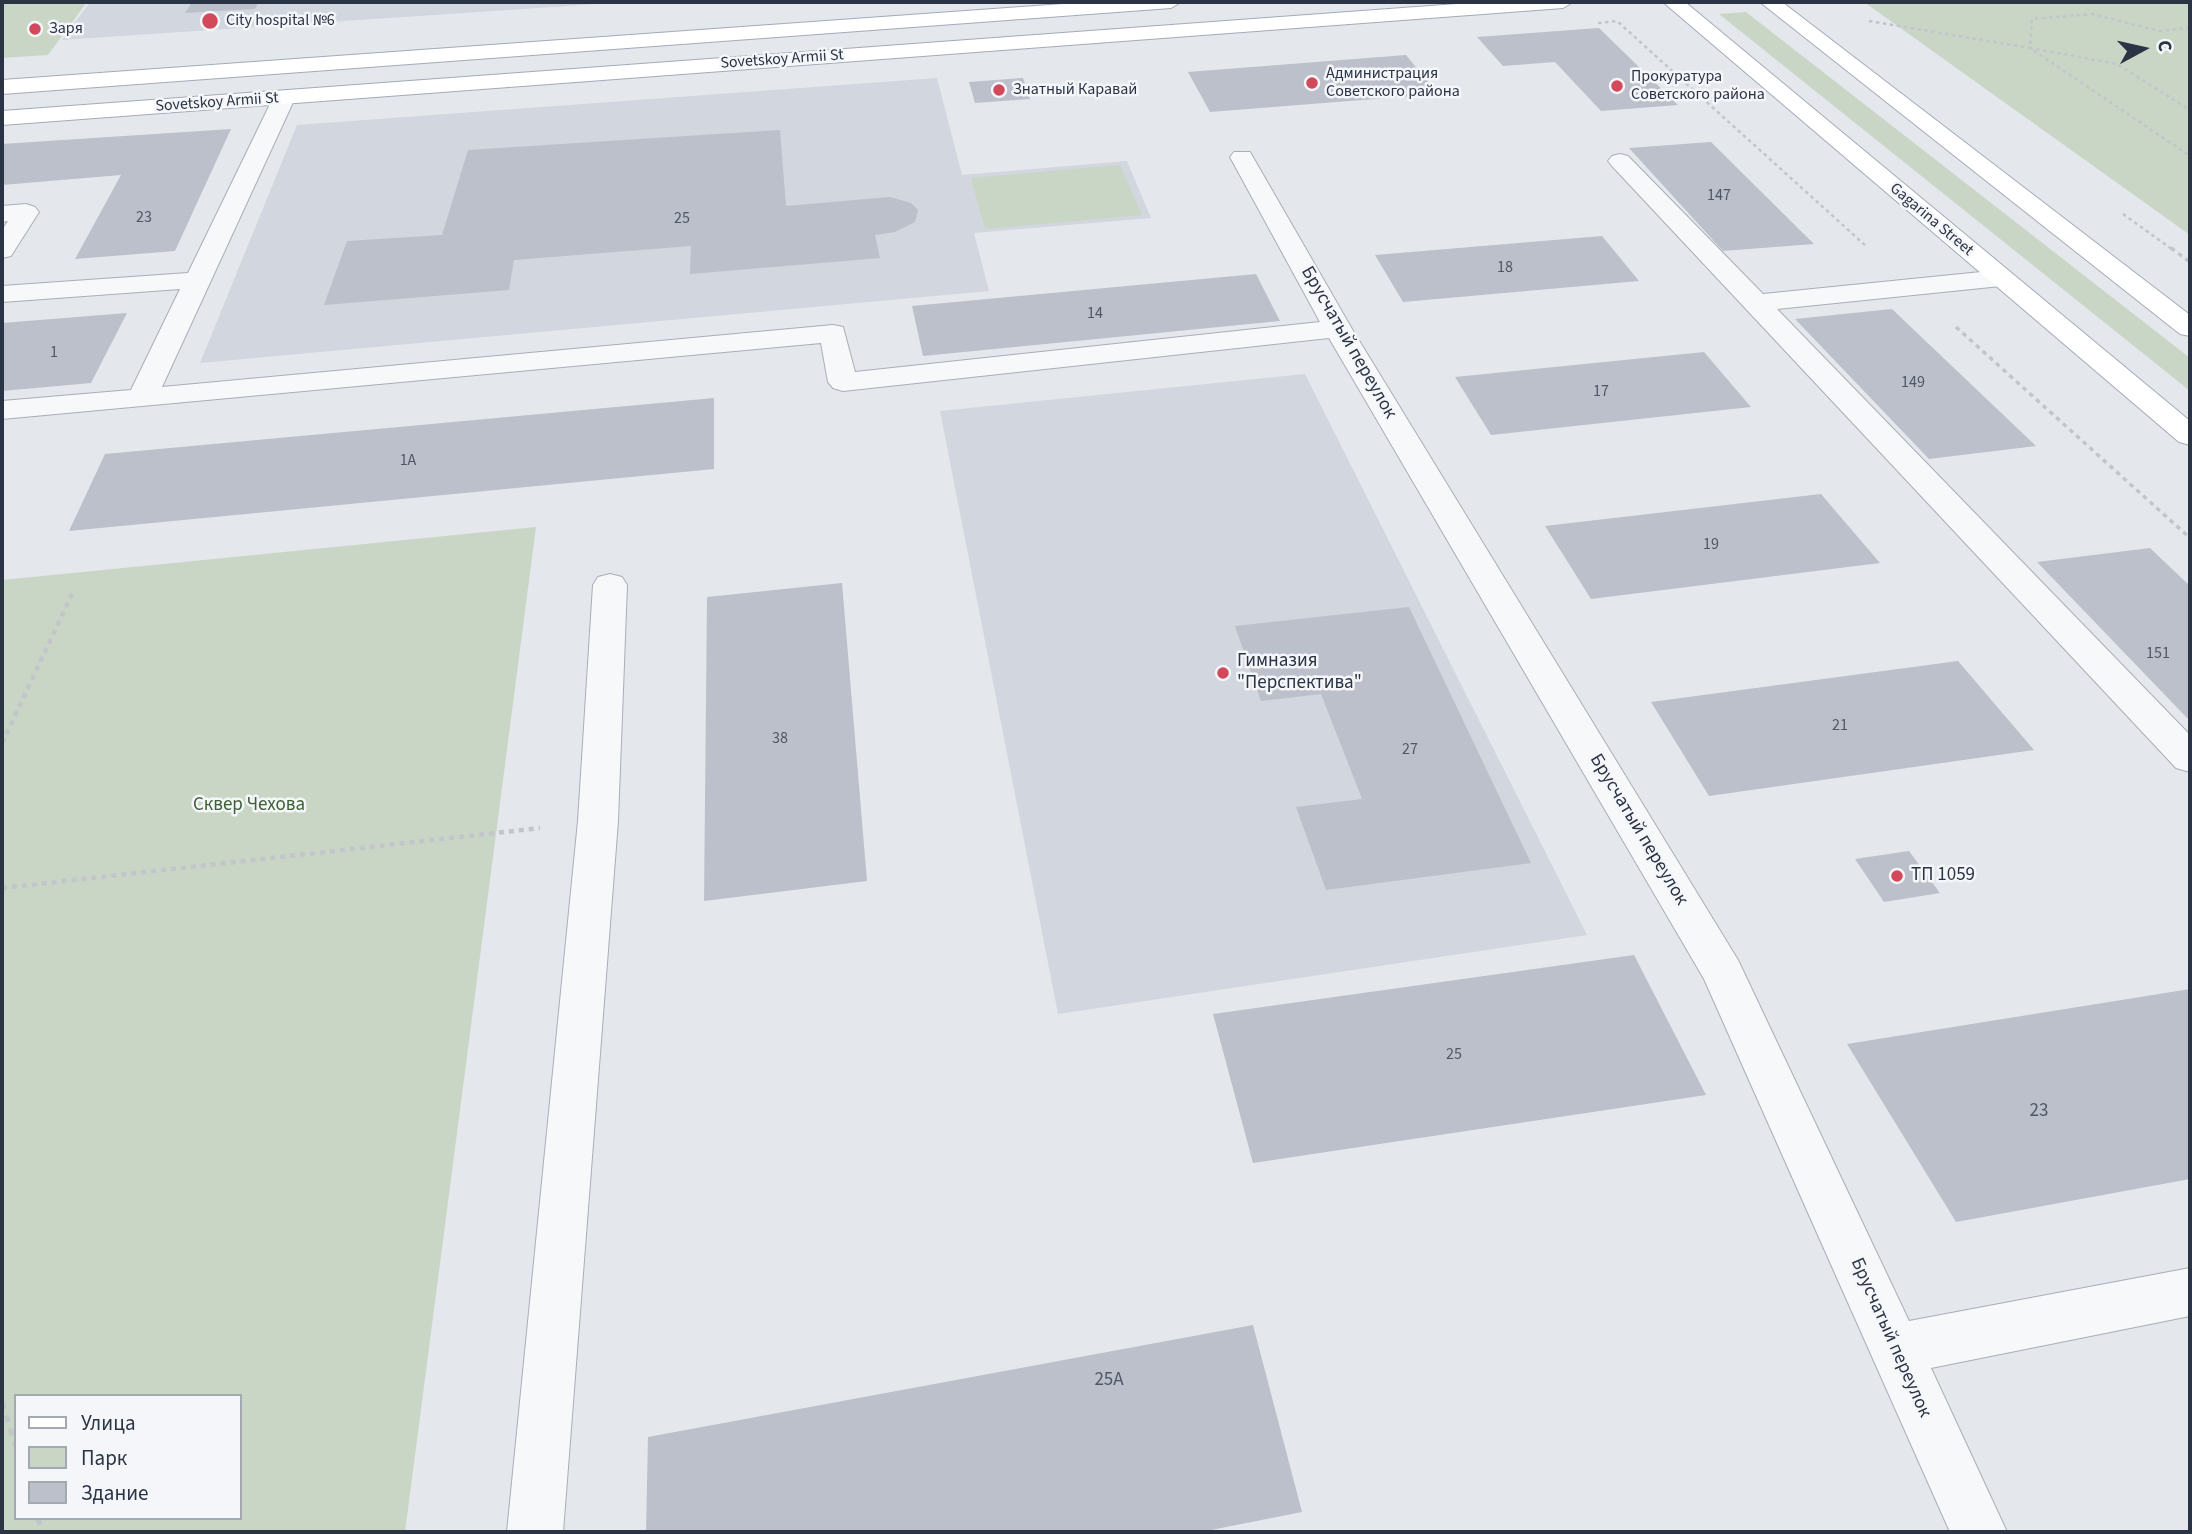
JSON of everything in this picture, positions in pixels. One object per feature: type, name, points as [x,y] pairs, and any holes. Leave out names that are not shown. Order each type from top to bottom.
[{"type":"main road","name":"Sovetskoy Armii St","points":[[2,87],[1171,2]]},
{"type":"main road","name":"Sovetskoy Armii St","points":[[2,118],[1563,2]]},
{"type":"main road","name":"Gagarina Street","points":[[1674,2],[2190,436]]},
{"type":"main road","points":[[1770,2],[2190,328]]},
{"type":"main road","points":[[588,75],[591,44]]},
{"type":"street","points":[[142,398],[284,98]]},
{"type":"street","name":"Брусчатый переулок","points":[[1242,158],[1338,329],[1723,972],[1979,1532]]},
{"type":"street","points":[[1620,161],[2190,758]]},
{"type":"street","points":[[2,214],[26,212],[2,250]]},
{"type":"street","points":[[1758,303],[2001,278]]},
{"type":"street","points":[[2,294],[198,279]]},
{"type":"street","points":[[2,411],[833,333],[843,382],[1338,329]]},
{"type":"street","points":[[535,1532],[598,821],[610,585]]},
{"type":"street","points":[[1895,1349],[2190,1292]]},
{"type":"path","points":[[2030,48],[2032,19],[2092,14],[2159,31],[2190,28]]},
{"type":"path","points":[[1617,21],[1650,51]]},
{"type":"path","points":[[1868,21],[2117,64],[2190,110]]},
{"type":"path","points":[[2030,48],[2190,156]]},
{"type":"path","points":[[2,743],[73,592]]},
{"type":"path","points":[[2,888],[598,821]]},
{"type":"path","points":[[2,1402],[14,1441]]},
{"type":"shaded area","name":"City hospital №6","points":[[90,2],[627,2],[62,40]]},
{"type":"shaded area","points":[[937,78],[962,175],[1127,161],[1151,218],[974,233],[989,291],[200,363],[297,125]]},
{"type":"shaded area","name":"Гимназия \"Перспектива\"","points":[[1305,374],[1587,935],[1058,1014],[940,411]]},
{"type":"green space","name":"Заря","points":[[2,2],[87,2],[48,55],[2,58]]},
{"type":"green space","points":[[1864,2],[2190,2],[2190,235]]},
{"type":"green space","points":[[1746,12],[2190,358],[2190,391],[1719,14]]},
{"type":"green space","points":[[1120,165],[1142,215],[985,229],[971,178]]},
{"type":"green space","name":"Сквер Чехова","points":[[536,527],[405,1532],[2,1532],[2,580]]},
{"type":"building","points":[[192,2],[259,2],[255,9],[185,13]]},
{"type":"building","name":"Прокуратура Советского района","points":[[1599,28],[1678,105],[1601,111],[1555,62],[1503,66],[1477,37]]},
{"type":"building","name":"Администрация Советского района","points":[[1406,55],[1438,94],[1210,112],[1188,72]]},
{"type":"building","name":"Знатный Каравай","points":[[1023,78],[1030,99],[975,103],[969,82]]},
{"type":"building","points":[[231,129],[175,251],[75,259],[121,175],[2,185],[2,144]]},
{"type":"building","points":[[780,130],[786,206],[890,197],[911,203],[918,210],[915,222],[895,232],[875,235],[880,258],[690,274],[691,246],[514,260],[509,290],[324,305],[347,241],[442,235],[468,150]]},
{"type":"building","points":[[1711,142],[1814,244],[1723,251],[1629,148]]},
{"type":"building","points":[[1602,236],[1639,281],[1403,302],[1375,255]]},
{"type":"building","points":[[1256,274],[1280,321],[923,356],[912,306]]},
{"type":"building","points":[[1892,309],[2036,446],[1929,459],[1795,319]]},
{"type":"building","points":[[127,313],[91,383],[2,391],[2,323]]},
{"type":"building","points":[[1704,352],[1751,407],[1491,435],[1455,377]]},
{"type":"building","points":[[714,398],[714,469],[69,531],[105,454]]},
{"type":"building","points":[[1821,494],[1880,563],[1591,599],[1545,526]]},
{"type":"building","points":[[2150,548],[2190,586],[2190,721],[2037,562]]},
{"type":"building","points":[[842,583],[867,881],[704,901],[707,597]]},
{"type":"building","points":[[1409,607],[1531,863],[1326,890],[1296,807],[1362,799],[1321,694],[1261,701],[1235,626]]},
{"type":"building","points":[[1958,661],[2034,750],[1709,796],[1651,702]]},
{"type":"building","name":"ТП 1059","points":[[1909,851],[1940,893],[1884,902],[1855,859]]},
{"type":"building","points":[[1634,955],[1706,1095],[1253,1163],[1213,1014]]},
{"type":"building","points":[[2190,989],[2190,1179],[1956,1222],[1847,1044]]},
{"type":"building","points":[[1253,1325],[1302,1512],[1201,1532],[646,1532],[648,1437]]},
{"type":"place","name":"City hospital №6","points":[[210,21]]},
{"type":"place","name":"Заря","points":[[35,29]]},
{"type":"place","name":"Администрация Советского района","points":[[1312,83]]},
{"type":"place","name":"Прокуратура Советского района","points":[[1617,86]]},
{"type":"place","name":"Знатный Каравай","points":[[999,90]]},
{"type":"place","name":"Гимназия \"Перспектива\"","points":[[1223,673]]},
{"type":"place","name":"ТП 1059","points":[[1897,876]]}]
